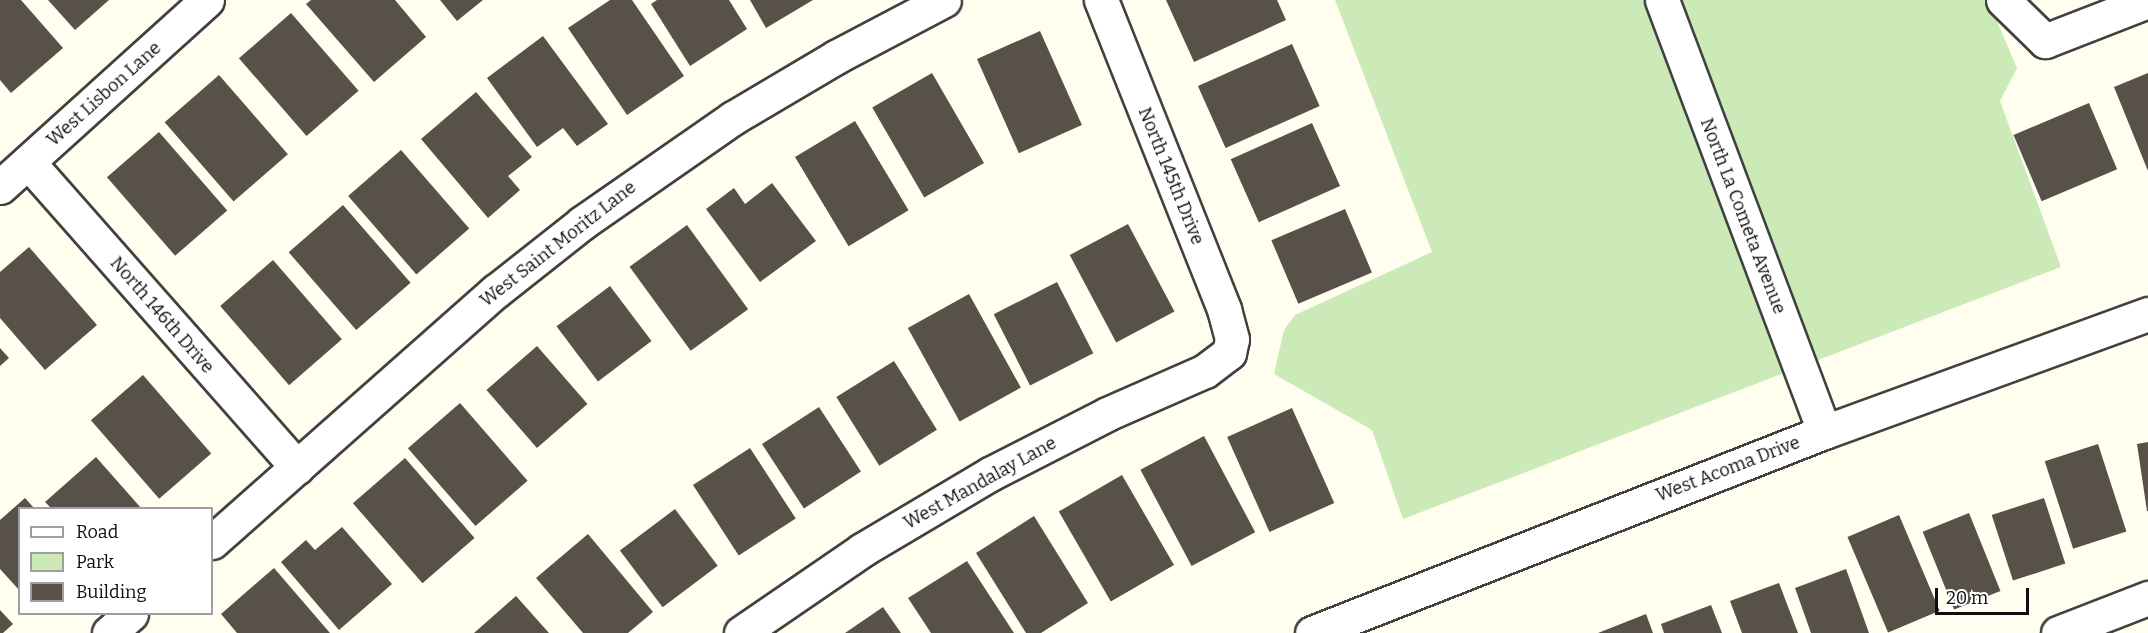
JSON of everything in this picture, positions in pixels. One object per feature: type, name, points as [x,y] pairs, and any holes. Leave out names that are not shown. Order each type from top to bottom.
[{"type":"street","name":"West Lisbon Lane","points":[[0,187],[207,0]]},
{"type":"street","name":"West Saint Moritz Lane","points":[[213,541],[496,291],[627,189],[786,87],[945,0]]},
{"type":"street","name":"North 145th Drive","points":[[1101,0],[1224,309],[1232,339],[1228,353]]},
{"type":"street","name":"North La Cometa Avenue","points":[[1662,0],[1824,432]]},
{"type":"street","points":[[2003,1],[2045,41],[2148,1]]},
{"type":"street","name":"North 146th Drive","points":[[28,162],[297,467]]},
{"type":"street","name":"West Acoma Drive","points":[[1312,633],[1824,432],[2148,314]]},
{"type":"street","name":"West Mandalay Lane","points":[[741,633],[862,550],[990,474],[1107,414],[1205,371],[1228,353]]},
{"type":"street","points":[[2058,633],[2148,598]]},
{"type":"street","points":[[109,633],[130,615]]},
{"type":"green space","points":[[1335,0],[1988,0],[2017,68],[2000,101],[2061,267],[1403,519],[1372,430],[1274,374],[1284,330],[1295,315],[1432,252]]},
{"type":"building","points":[[0,0],[21,0],[63,48],[11,93],[0,80]]},
{"type":"building","points":[[48,0],[109,0],[75,30]]},
{"type":"building","points":[[311,0],[395,0],[426,37],[374,82],[306,4]]},
{"type":"building","points":[[440,0],[483,0],[457,21]]},
{"type":"building","points":[[610,0],[632,0],[684,76],[627,115],[568,28]]},
{"type":"building","points":[[657,0],[729,0],[747,29],[690,66],[651,4]]},
{"type":"building","points":[[750,0],[813,0],[766,28]]},
{"type":"building","points":[[1166,0],[1277,0],[1286,20],[1194,62]]},
{"type":"building","points":[[291,13],[359,91],[306,136],[239,58]]},
{"type":"building","points":[[1040,31],[1082,125],[1019,153],[977,59]]},
{"type":"building","points":[[543,36],[608,124],[577,146],[563,128],[537,147],[487,78]]},
{"type":"building","points":[[1292,44],[1320,106],[1226,148],[1198,86]]},
{"type":"building","points":[[932,73],[984,163],[924,198],[872,108]]},
{"type":"building","points":[[2148,73],[2148,171],[2114,87]]},
{"type":"building","points":[[219,75],[288,154],[234,201],[165,122]]},
{"type":"building","points":[[476,92],[532,157],[508,176],[520,190],[488,218],[421,139]]},
{"type":"building","points":[[2089,103],[2117,169],[2042,201],[2014,135]]},
{"type":"building","points":[[855,121],[909,210],[849,246],[795,157]]},
{"type":"building","points":[[1312,123],[1340,186],[1259,222],[1231,159]]},
{"type":"building","points":[[159,132],[227,210],[175,256],[107,177]]},
{"type":"building","points":[[401,150],[469,228],[416,274],[348,196]]},
{"type":"building","points":[[772,183],[816,241],[760,282],[706,209],[734,188],[745,204]]},
{"type":"building","points":[[343,205],[411,283],[356,330],[289,252]]},
{"type":"building","points":[[1345,209],[1372,273],[1298,304],[1271,240]]},
{"type":"building","points":[[1128,224],[1174,311],[1116,342],[1070,255]]},
{"type":"building","points":[[687,225],[748,309],[691,351],[630,267]]},
{"type":"building","points":[[29,247],[97,325],[45,370],[0,318],[0,272]]},
{"type":"building","points":[[273,260],[342,339],[289,385],[220,306]]},
{"type":"building","points":[[1057,282],[1093,353],[1030,386],[994,314]]},
{"type":"building","points":[[610,286],[652,341],[598,381],[556,326]]},
{"type":"building","points":[[969,294],[1021,388],[960,422],[908,328]]},
{"type":"building","points":[[537,346],[588,404],[537,448],[486,390]]},
{"type":"building","points":[[0,348],[9,358],[0,366]]},
{"type":"building","points":[[894,361],[937,430],[879,466],[836,397]]},
{"type":"building","points":[[143,375],[211,453],[159,499],[91,420]]},
{"type":"building","points":[[460,403],[528,481],[475,526],[408,448]]},
{"type":"building","points":[[819,407],[861,472],[804,509],[762,444]]},
{"type":"building","points":[[1292,408],[1334,503],[1269,532],[1227,437]]},
{"type":"building","points":[[1204,436],[1255,532],[1192,566],[1140,470]]},
{"type":"building","points":[[2148,442],[2148,511],[2147,511],[2137,444]]},
{"type":"building","points":[[2098,444],[2126,531],[2073,549],[2045,461]]},
{"type":"building","points":[[750,448],[796,518],[739,555],[693,485]]},
{"type":"building","points":[[96,457],[140,507],[50,507],[45,502]]},
{"type":"building","points":[[405,458],[475,538],[422,583],[353,503]]},
{"type":"building","points":[[1122,475],[1174,565],[1111,602],[1059,512]]},
{"type":"building","points":[[25,498],[33,507],[18,507],[18,589],[0,569],[0,520]]},
{"type":"building","points":[[2044,498],[2065,564],[2013,581],[1992,515]]},
{"type":"building","points":[[675,509],[718,566],[663,607],[620,551]]},
{"type":"building","points":[[1969,513],[2000,591],[1954,610],[1923,532]]},
{"type":"building","points":[[1899,515],[1940,611],[1888,633],[1847,537]]},
{"type":"building","points":[[1034,516],[1088,603],[1041,633],[1026,633],[976,553]]},
{"type":"building","points":[[342,527],[392,584],[339,630],[281,562],[306,540],[315,550]]},
{"type":"building","points":[[588,534],[653,612],[628,633],[583,633],[536,578]]},
{"type":"building","points":[[967,561],[1014,633],[931,633],[908,598]]},
{"type":"building","points":[[274,568],[330,633],[237,633],[221,614]]},
{"type":"building","points":[[1846,569],[1869,633],[1811,633],[1795,588]]},
{"type":"building","points":[[1779,583],[1798,633],[1742,633],[1730,601]]},
{"type":"building","points":[[516,596],[549,633],[474,633]]},
{"type":"building","points":[[1711,605],[1722,633],[1664,633],[1661,624]]},
{"type":"building","points":[[883,607],[901,633],[845,633]]},
{"type":"building","points":[[0,610],[13,624],[3,633],[0,633]]},
{"type":"building","points":[[1646,614],[1653,633],[1598,633]]}]
